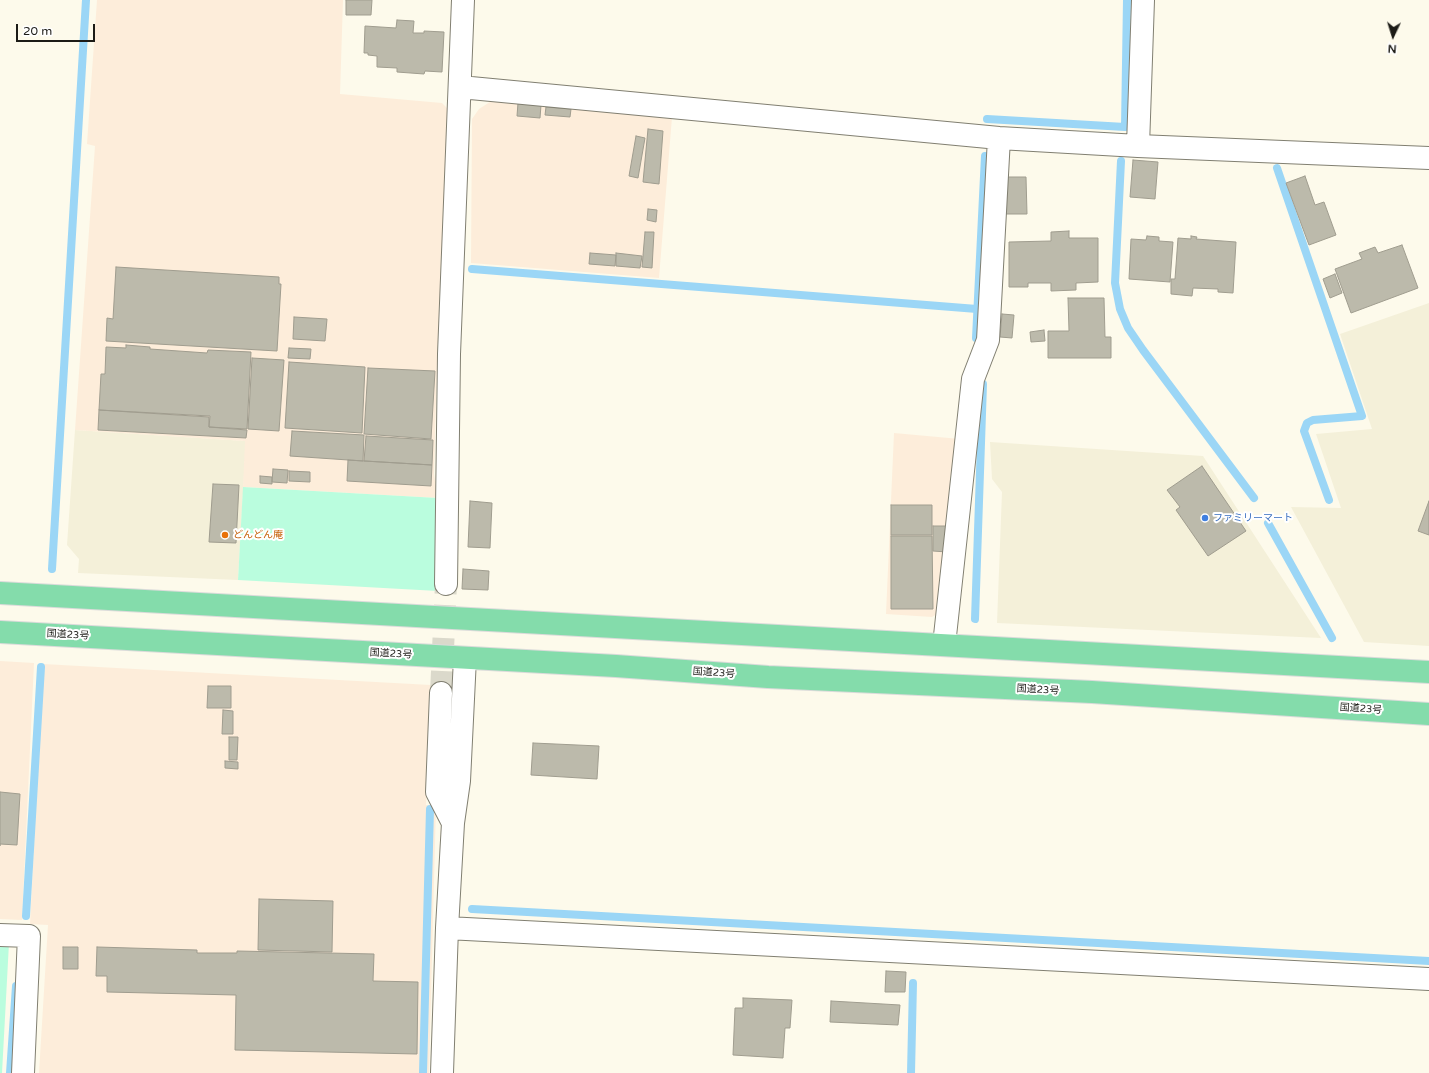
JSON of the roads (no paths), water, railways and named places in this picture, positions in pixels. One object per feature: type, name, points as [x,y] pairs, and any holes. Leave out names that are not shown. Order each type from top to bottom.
[{"type":"highway","points":[[0,593],[1429,672]]},
{"type":"highway","name":"国道23号","points":[[0,632],[616,666],[768,677],[1092,692],[1429,714]]},
{"type":"street","points":[[446,584],[449,354],[463,0]]},
{"type":"street","points":[[1138,146],[1143,0]]},
{"type":"street","points":[[460,87],[999,138],[1138,146],[1429,158]]},
{"type":"street","points":[[944,646],[973,379],[988,340],[999,138]]},
{"type":"street","points":[[442,1073],[447,928],[453,823],[459,781],[465,658]]},
{"type":"street","points":[[441,693],[437,792],[453,823]]},
{"type":"street","points":[[447,928],[1429,980]]},
{"type":"street","points":[[0,935],[30,936],[22,1073]]},
{"type":"waterway","points":[[52,569],[86,0]]},
{"type":"waterway","points":[[987,119],[1125,127],[1127,0]]},
{"type":"waterway","points":[[976,338],[985,156]]},
{"type":"waterway","points":[[1121,161],[1115,283],[1120,309],[1128,328],[1143,350],[1254,498]]},
{"type":"waterway","points":[[1277,168],[1362,416],[1313,420],[1307,423],[1304,431],[1329,500]]},
{"type":"waterway","points":[[472,269],[977,309]]},
{"type":"waterway","points":[[975,619],[983,384]]},
{"type":"waterway","points":[[1268,523],[1332,638]]},
{"type":"waterway","points":[[26,916],[41,667]]},
{"type":"waterway","points":[[423,1073],[430,809]]},
{"type":"waterway","points":[[472,909],[1429,961]]},
{"type":"waterway","points":[[911,1073],[913,983]]},
{"type":"waterway","points":[[10,1073],[16,986]]},
{"type":"tunnel","points":[[441,693],[446,584]]},
{"type":"place","name":"ファミリーマート","points":[[1205,518]]},
{"type":"place","name":"どんどん庵","points":[[225,535]]}]
